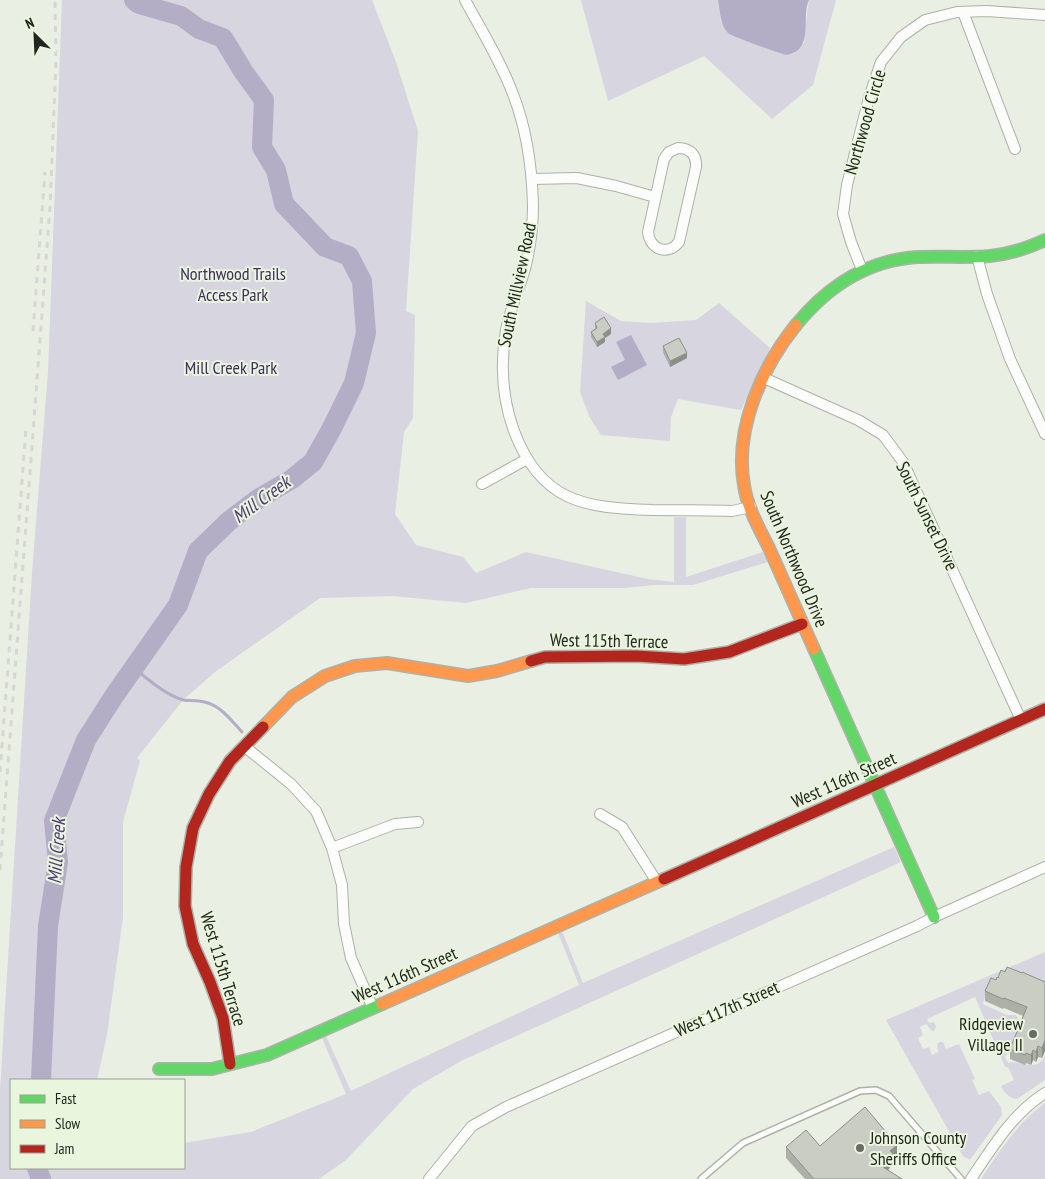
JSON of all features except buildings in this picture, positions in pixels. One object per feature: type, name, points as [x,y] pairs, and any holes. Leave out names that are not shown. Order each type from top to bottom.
[{"type":"street","name":"South Millview Road","points":[[465,0],[513,93],[528,152],[532,179],[531,238],[525,267],[506,329],[502,356],[503,384],[508,413],[527,459],[558,492],[579,502],[602,508],[732,511],[751,507]]},
{"type":"street","name":"Northwood Circle","points":[[862,270],[843,214],[847,185],[880,62],[901,37],[926,20],[963,12],[987,11],[1045,15]]},
{"type":"street","points":[[963,12],[1016,149]]},
{"type":"street","points":[[678,148],[683,148],[690,152],[695,159],[696,167],[681,237],[679,242],[671,249],[666,250],[655,247],[649,239],[648,232],[655,197],[666,155],[673,149],[678,148]]},
{"type":"street","points":[[532,179],[577,178],[655,197]]},
{"type":"street","name":"South Northwood Drive","points":[[934,916],[751,507],[743,482],[743,451],[748,420],[764,378],[780,346],[803,314],[838,285],[862,270],[894,261],[926,256],[992,256],[1033,246],[1045,240]]},
{"type":"street","points":[[977,256],[987,294],[1010,359],[1045,434]]},
{"type":"street","name":"South Sunset Drive","points":[[764,378],[858,420],[884,436],[903,462],[1022,720]]},
{"type":"street","points":[[482,484],[527,459]]},
{"type":"street","name":"West 115th Terrace","points":[[230,1064],[223,1018],[193,944],[185,906],[186,867],[193,828],[209,794],[230,761],[292,697],[325,676],[355,666],[387,663],[468,676],[497,671],[545,657],[636,656],[684,659],[729,652],[802,624]]},
{"type":"street","name":"West 116th Street","points":[[159,1070],[212,1069],[267,1055],[1045,709]]},
{"type":"street","points":[[244,746],[290,784],[316,811],[332,848],[342,885],[344,924],[350,958],[373,1008]]},
{"type":"street","points":[[600,814],[622,827],[657,882]]},
{"type":"street","points":[[332,848],[395,824],[418,822]]},
{"type":"street","name":"West 117th Street","points":[[429,1179],[472,1126],[506,1107],[917,926],[934,916],[1045,867]]},
{"type":"street","points":[[971,1179],[1016,1117],[1045,1093]]},
{"type":"lane","points":[[701,1179],[743,1143],[860,1091],[876,1090],[889,1096],[961,1179]]},
{"type":"green space","name":"Northwood Trails Access Park","points":[[62,0],[372,0],[396,62],[418,131],[406,311],[415,315],[413,418],[404,432],[395,514],[416,545],[463,557],[476,573],[526,552],[648,579],[674,582],[674,517],[686,517],[686,577],[763,552],[768,562],[693,585],[654,585],[625,588],[531,588],[466,603],[393,596],[320,598],[215,672],[183,700],[137,758],[140,761],[123,822],[123,917],[107,1035],[97,1079],[10,1079],[10,1169],[185,1169],[185,1143],[251,1132],[346,1094],[322,1038],[326,1036],[351,1091],[579,985],[558,933],[562,931],[583,983],[894,847],[901,862],[461,1061],[413,1089],[346,1160],[319,1179],[0,1179],[0,1092],[4,1023],[32,573],[48,372]]},
{"type":"green space","points":[[581,0],[718,0],[721,22],[786,55],[804,43],[809,0],[836,0],[813,85],[772,119],[704,56],[608,101]]},
{"type":"green space","points":[[586,301],[621,321],[651,323],[696,320],[719,303],[770,348],[741,410],[678,399],[671,417],[670,441],[601,435],[590,418],[580,392]]},
{"type":"green space","points":[[1045,952],[1045,984],[987,988],[983,1004],[1007,1015],[1016,1015],[1020,1022],[1010,1050],[1005,1057],[1008,1063],[1032,1065],[1037,1064],[1045,1056],[1045,1080],[1017,1099],[1007,1095],[1001,1086],[1014,1080],[1008,1067],[1005,1067],[975,997],[927,1019],[929,1023],[934,1022],[936,1027],[934,1031],[926,1024],[920,1027],[923,1035],[918,1038],[923,1049],[929,1047],[932,1055],[938,1052],[937,1044],[939,1042],[943,1042],[946,1049],[959,1044],[975,1079],[972,1080],[979,1095],[989,1091],[1001,1107],[1002,1115],[970,1160],[963,1156],[886,1020]]},
{"type":"green space","points":[[1045,1103],[1045,1179],[981,1179],[1017,1128]]},
{"type":"shaded area","points":[[718,0],[809,0],[804,40],[801,46],[797,51],[786,55],[731,35],[723,26]]},
{"type":"shaded area","points":[[631,335],[647,365],[618,380],[611,367],[625,360],[616,342]]},
{"type":"waterway","name":"Mill Creek","points":[[41,1079],[48,926],[58,862],[54,821],[86,740],[114,696],[178,605],[198,551],[229,521],[258,499],[292,479],[313,462],[354,383],[366,333],[362,281],[349,256],[325,247],[284,204],[276,170],[262,147],[264,100],[243,71],[223,38],[199,29],[181,16],[139,4],[134,0]]},
{"type":"waterway","points":[[134,668],[169,694],[183,700],[206,702],[218,708],[242,732]]},
{"type":"waterway","name":"Mill Creek","points":[[37,1169],[41,1179]]},
{"type":"railway","points":[[0,870],[50,207],[56,61],[55,0]]},
{"type":"railway","points":[[33,331],[45,172]]},
{"type":"railway","points":[[0,772],[26,428]]},
{"type":"traffic: fast","points":[[796,325],[808,311],[835,288],[865,270],[882,264],[899,259],[918,257],[997,255],[1032,246],[1045,240]]},
{"type":"traffic: fast","points":[[814,649],[934,917]]},
{"type":"traffic: fast","points":[[159,1069],[212,1069],[267,1055],[382,1004]]},
{"type":"traffic: slow","points":[[796,325],[772,360],[762,379],[747,421],[743,442],[742,464],[744,485],[757,525],[814,649]]},
{"type":"traffic: slow","points":[[263,727],[292,697],[325,676],[355,666],[387,663],[468,676],[497,671],[531,661]]},
{"type":"traffic: slow","points":[[382,1004],[664,879]]},
{"type":"traffic: jam","points":[[531,661],[545,657],[636,656],[684,659],[729,652],[802,624]]},
{"type":"traffic: jam","points":[[664,879],[1045,709]]},
{"type":"traffic: jam","points":[[230,1064],[223,1018],[193,944],[185,906],[186,867],[193,828],[209,794],[230,761],[263,727]]},
{"type":"place","name":"Ridgeview Village II","points":[[1033,1034]]},
{"type":"place","name":"Johnson County Sheriffs Office","points":[[860,1148]]},
{"type":"park label","name":"Mill Creek Park","points":[[231,368]]}]
